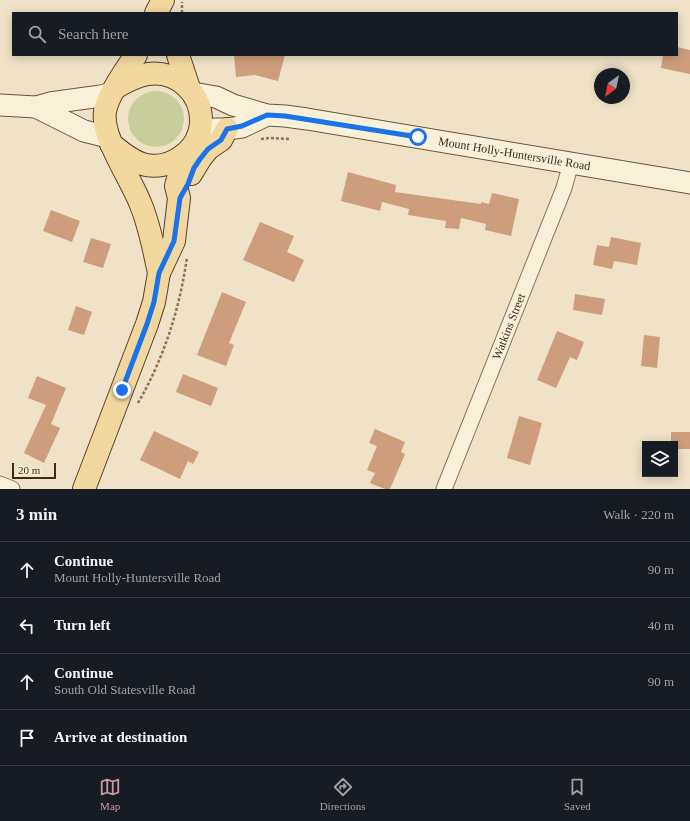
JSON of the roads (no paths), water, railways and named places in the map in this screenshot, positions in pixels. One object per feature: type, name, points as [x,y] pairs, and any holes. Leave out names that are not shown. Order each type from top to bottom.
[{"type":"main road","points":[[157,12],[164,0]]},
{"type":"main road","points":[[164,0],[169,12]]},
{"type":"main road","points":[[135,56],[107,104],[105,124],[110,141],[135,190],[148,222],[159,273]]},
{"type":"main road","points":[[36,107],[84,131],[110,141],[134,160],[143,164],[162,165],[174,162],[184,155],[197,137],[201,122],[197,100],[191,91],[178,56]]},
{"type":"main road","points":[[0,105],[36,107],[50,103],[102,96],[138,77],[158,73],[168,75],[180,81],[191,91]]},
{"type":"main road","name":"Mount Holly-Huntersville Road","points":[[191,91],[216,97],[267,115],[307,119],[690,183]]},
{"type":"main road","name":"Mount Holly-Huntersville Road","points":[[197,137],[215,129],[227,129],[242,126],[267,115]]},
{"type":"main road","points":[[84,489],[147,324],[154,302],[159,273],[174,241],[180,198],[188,184],[194,168],[200,159],[208,149],[221,140],[227,129]]},
{"type":"main road","points":[[180,198],[176,186],[184,155]]},
{"type":"street","name":"Watkins Street","points":[[444,489],[564,188],[571,163]]},
{"type":"street","points":[[0,484],[12,489]]}]
